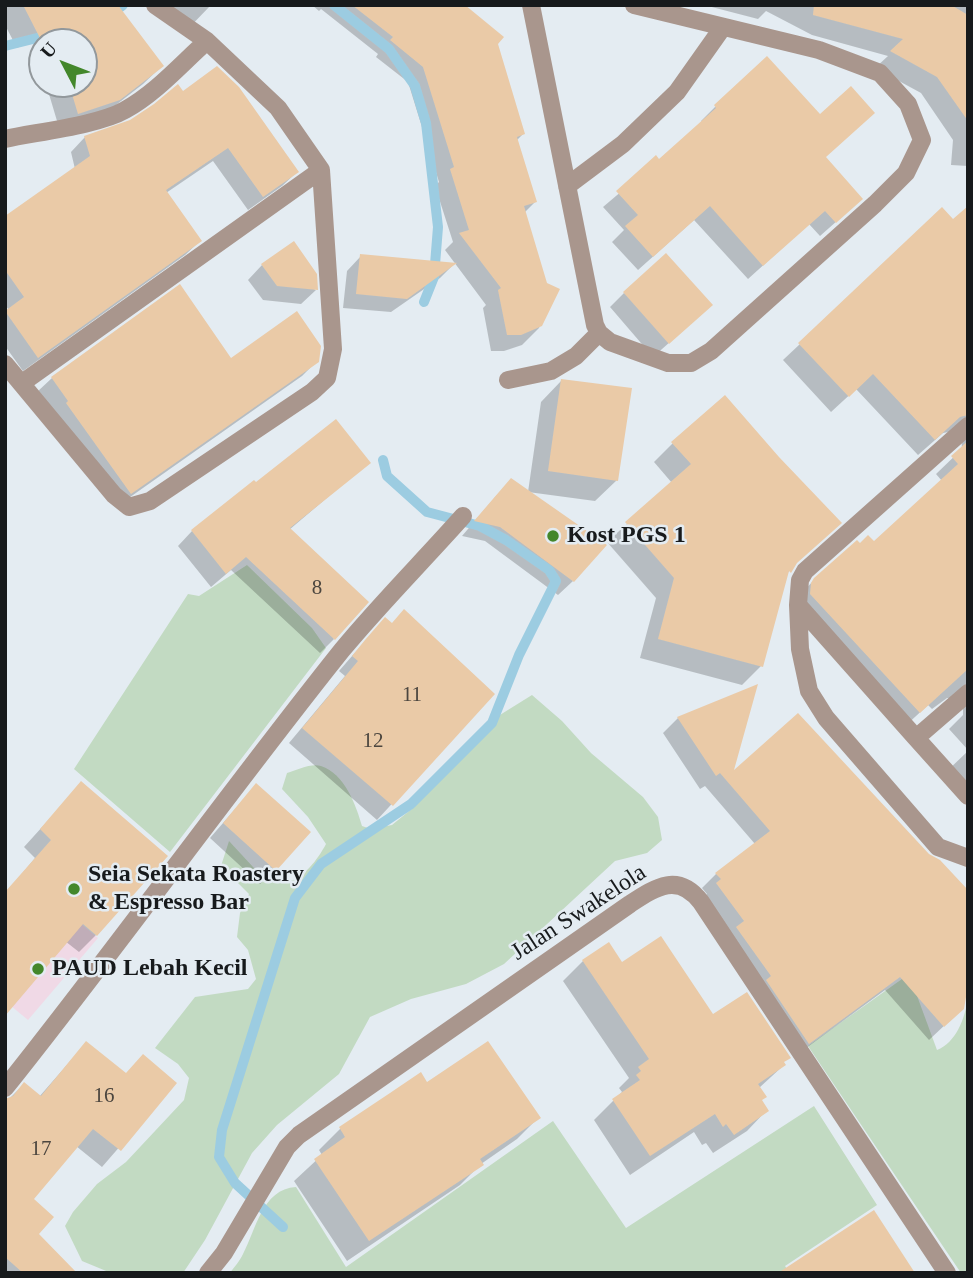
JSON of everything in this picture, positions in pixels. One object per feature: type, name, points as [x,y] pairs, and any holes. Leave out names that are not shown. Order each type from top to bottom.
[{"type":"street","points":[[5,364],[114,495],[129,507],[150,501],[312,392],[327,378],[333,349],[321,170],[278,108],[208,41],[155,5]]},
{"type":"street","points":[[531,5],[595,325],[599,333],[610,342],[668,363],[691,363],[711,351],[874,204],[906,173],[922,140],[908,104],[880,73],[819,50],[635,5]]},
{"type":"street","points":[[567,186],[623,144],[677,92],[723,27]]},
{"type":"street","points":[[5,139],[123,112],[142,99],[208,41]]},
{"type":"street","points":[[22,383],[321,170]]},
{"type":"street","points":[[508,380],[551,371],[576,356],[599,333]]},
{"type":"street","points":[[968,426],[804,571],[800,580],[798,605],[800,649],[809,691],[826,718],[938,847],[968,858]]},
{"type":"street","points":[[5,1088],[344,648],[459,521]]},
{"type":"street","points":[[798,605],[968,796]]},
{"type":"street","points":[[916,738],[968,693]]},
{"type":"street","name":"Jalan Swakelola","points":[[208,1273],[224,1253],[287,1147],[299,1135],[629,904],[669,884],[681,885],[693,891],[701,902],[947,1273]]},
{"type":"shaded area","name":"PAUD Lebah Kecil","points":[[22,874],[98,938],[28,1020],[5,1001]]},
{"type":"green space","points":[[247,565],[312,628],[326,648],[170,852],[74,769],[188,594],[199,596]]},
{"type":"green space","points":[[532,695],[562,721],[591,753],[643,797],[658,817],[662,840],[647,853],[615,861],[504,964],[466,984],[411,999],[370,1017],[339,1074],[277,1125],[252,1153],[205,1240],[183,1273],[111,1273],[82,1261],[65,1226],[73,1212],[97,1184],[126,1162],[184,1100],[189,1078],[178,1064],[155,1048],[195,997],[248,989],[256,979],[248,950],[237,937],[240,913],[249,894],[221,866],[229,841],[266,881],[291,881],[309,868],[326,844],[308,817],[282,789],[287,773],[313,765],[321,766],[343,783],[362,826],[371,829],[392,825],[414,807],[487,723]]},
{"type":"green space","points":[[909,974],[937,1050],[944,1047],[959,1029],[968,998],[968,1273],[961,1273],[808,1046]]},
{"type":"green space","points":[[814,1106],[877,1205],[785,1266],[790,1273],[230,1273],[242,1257],[262,1212],[275,1195],[284,1189],[296,1187],[346,1267],[553,1121],[626,1228]]},
{"type":"building","points":[[23,5],[118,5],[164,66],[120,100],[78,114],[73,98],[98,98],[98,28],[35,28]]},
{"type":"building","points":[[352,5],[465,5],[504,37],[498,44],[525,134],[517,137],[537,202],[524,206],[547,283],[560,289],[542,326],[521,335],[507,335],[498,290],[501,288],[459,233],[469,230],[450,169],[454,167],[423,67],[390,40],[393,37]]},
{"type":"building","points":[[814,5],[951,5],[968,15],[968,121],[937,77],[890,51],[903,39],[813,15]]},
{"type":"building","points":[[767,56],[820,114],[851,86],[875,113],[826,157],[863,199],[836,223],[825,211],[763,266],[710,206],[653,257],[625,226],[638,215],[616,191],[656,155],[659,159],[716,108],[714,105]]},
{"type":"building","points":[[217,66],[239,87],[299,172],[263,197],[228,148],[166,190],[202,241],[38,358],[5,311],[24,297],[5,270],[5,216],[90,156],[84,136],[130,120],[178,84],[183,91]]},
{"type":"building","points":[[968,206],[968,415],[960,417],[935,440],[873,374],[849,397],[798,343],[942,207],[953,219]]},
{"type":"building","points":[[294,241],[317,274],[318,290],[277,286],[261,264]]},
{"type":"building","points":[[666,253],[713,305],[669,344],[623,292]]},
{"type":"building","points":[[360,254],[457,263],[407,299],[356,294]]},
{"type":"building","points":[[180,284],[231,358],[297,311],[321,346],[319,362],[131,494],[66,403],[68,401],[51,377]]},
{"type":"building","points":[[561,379],[632,388],[618,481],[548,471]]},
{"type":"building","points":[[725,395],[842,523],[797,563],[791,573],[789,571],[763,667],[658,639],[674,578],[625,522],[691,464],[671,442]]},
{"type":"building","points":[[336,419],[371,463],[290,528],[369,602],[335,640],[246,557],[226,574],[191,530]]},
{"type":"building","points":[[968,441],[968,669],[920,713],[810,594],[811,583],[857,540],[860,543],[868,535],[874,541],[958,464],[951,456]]},
{"type":"building","name":"Kost PGS 1","points":[[511,478],[607,545],[574,582],[500,527],[474,521]]},
{"type":"building","points":[[404,609],[495,694],[393,806],[302,728],[358,661],[352,656],[365,640],[385,617],[392,623]]},
{"type":"building","points":[[758,684],[734,770],[798,713],[929,854],[940,860],[968,890],[968,985],[964,1009],[944,1027],[900,977],[809,1044],[766,980],[771,976],[736,927],[744,921],[716,883],[721,879],[715,873],[770,831],[720,773],[716,776],[677,717]]},
{"type":"building","points":[[81,781],[168,856],[97,936],[83,924],[5,1016],[5,892],[51,840],[40,829]]},
{"type":"building","points":[[256,783],[311,832],[276,871],[223,823]]},
{"type":"building","points":[[661,936],[713,1014],[747,992],[791,1058],[784,1062],[786,1065],[758,1084],[767,1097],[762,1100],[769,1111],[734,1135],[726,1124],[723,1127],[715,1114],[650,1156],[612,1099],[640,1080],[636,1075],[641,1071],[638,1067],[649,1059],[582,960],[609,942],[622,962]]},
{"type":"building","points":[[86,1041],[126,1073],[143,1054],[177,1083],[121,1151],[93,1129],[34,1199],[54,1217],[39,1234],[77,1273],[23,1273],[5,1257],[5,1099],[13,1096],[24,1082],[41,1096]]},
{"type":"building","points":[[488,1041],[541,1118],[480,1159],[484,1165],[369,1241],[314,1159],[345,1137],[339,1127],[421,1072],[427,1082]]},
{"type":"building","points":[[874,1210],[915,1273],[778,1273]]},
{"type":"waterway","points":[[109,16],[123,5]]},
{"type":"waterway","points":[[334,5],[389,49],[415,86],[426,123],[438,227],[434,277],[424,302]]},
{"type":"waterway","points":[[5,46],[28,40]]},
{"type":"waterway","points":[[283,1227],[235,1183],[219,1157],[222,1130],[295,898],[321,864],[411,804],[492,723],[519,655],[556,581],[549,570],[506,540],[480,526],[427,512],[387,476],[383,460]]},
{"type":"place","name":"Kost PGS 1","points":[[553,536]]},
{"type":"place","name":"Seia Sekata Roastery & Espresso Bar","points":[[74,889]]},
{"type":"place","name":"PAUD Lebah Kecil","points":[[38,969]]}]
